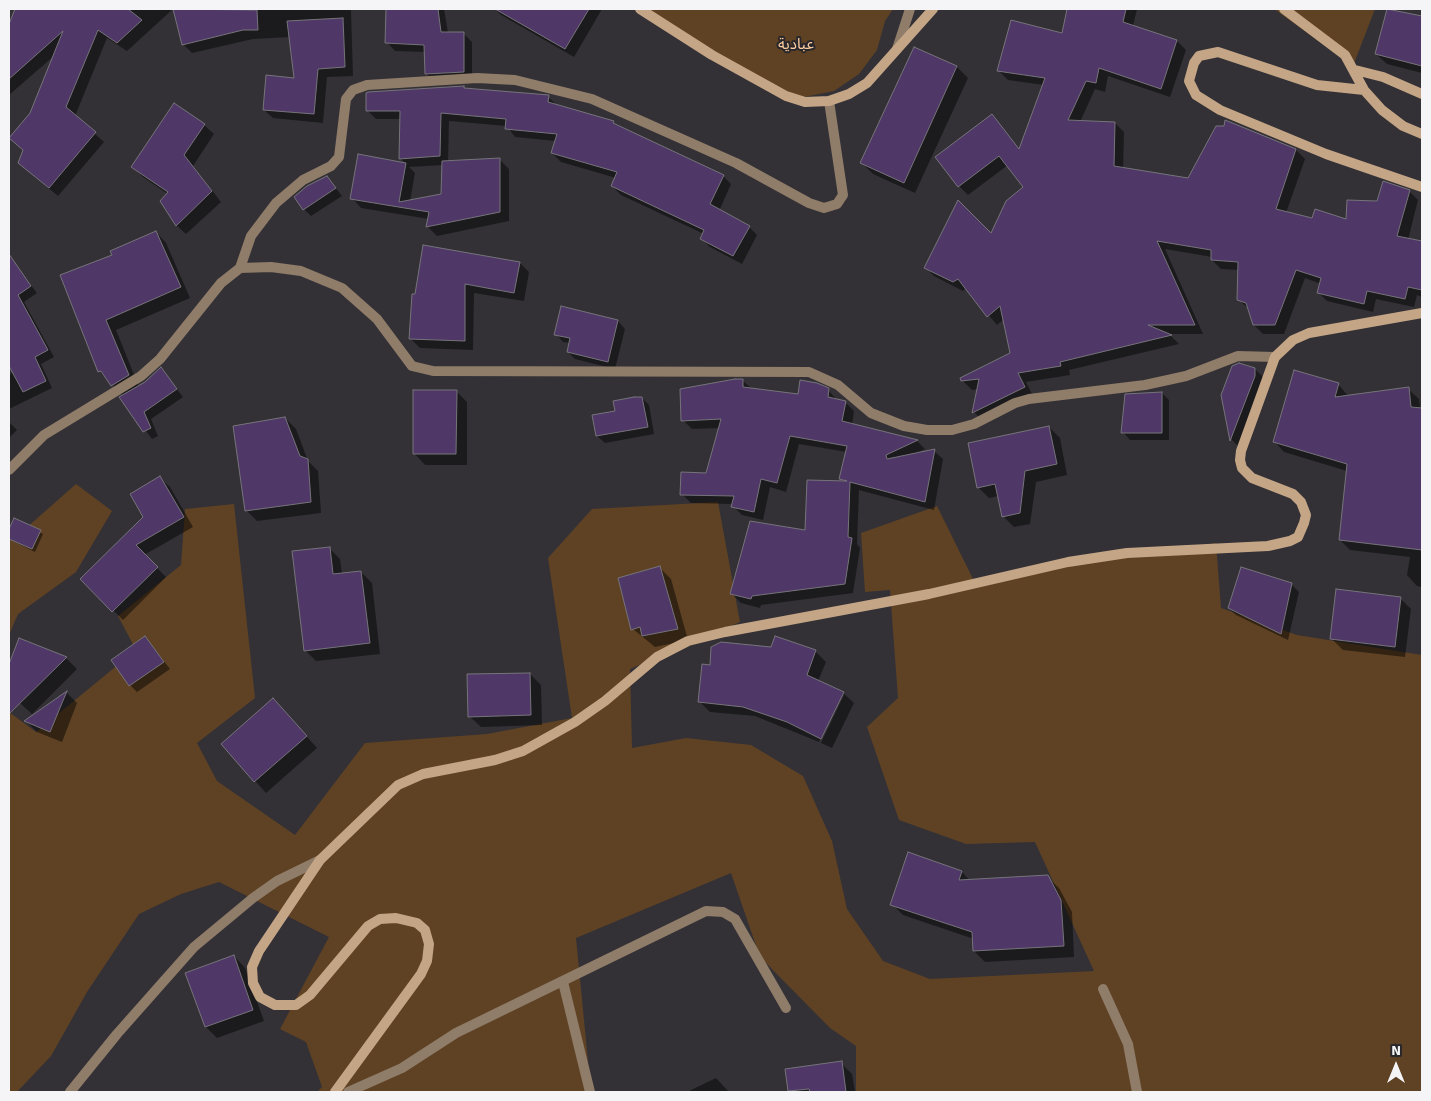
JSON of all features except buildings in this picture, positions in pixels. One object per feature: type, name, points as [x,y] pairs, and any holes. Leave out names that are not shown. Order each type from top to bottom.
[{"type":"street","points":[[640,9],[712,56],[786,96],[805,102],[829,101],[849,94],[867,83],[933,9]]},
{"type":"street","points":[[897,49],[910,9]]},
{"type":"street","points":[[1284,9],[1333,44],[1345,55],[1355,70],[1364,90],[1382,110],[1403,126],[1422,134]]},
{"type":"street","points":[[1364,90],[1317,85],[1218,52],[1199,56],[1194,63],[1189,80],[1196,95],[1220,110],[1326,154],[1422,187]]},
{"type":"street","points":[[1355,70],[1383,77],[1410,87],[1422,94]]},
{"type":"street","points":[[9,470],[44,434],[141,376],[160,359],[178,334],[221,283],[240,268],[251,236],[276,203],[303,180],[331,166],[339,157],[346,99],[353,90],[367,84],[477,78],[515,80],[592,99],[736,162],[809,203],[824,208],[837,204],[843,195],[829,101]]},
{"type":"street","points":[[1410,87],[1422,89]]},
{"type":"street","points":[[240,268],[271,267],[301,271],[342,288],[377,319],[412,366],[433,371],[809,372],[838,385],[871,413],[904,426],[927,430],[952,430],[974,424],[1029,398],[1145,385],[1186,376],[1238,356],[1275,357]]},
{"type":"street","points":[[334,1092],[421,974],[427,961],[429,944],[425,930],[417,923],[396,918],[380,919],[368,926],[310,996],[296,1005],[275,1005],[260,997],[253,982],[252,967],[259,951],[320,860],[398,785],[423,774],[495,760],[523,751],[576,722],[606,701],[657,657],[688,641],[725,632],[929,594],[1068,562],[1126,553],[1268,546],[1290,541],[1298,537],[1304,523],[1306,514],[1301,502],[1293,494],[1252,478],[1242,468],[1240,460],[1240,451],[1275,357],[1294,340],[1309,333],[1422,313]]},
{"type":"street","points":[[70,1092],[117,1034],[194,946],[277,881],[320,860]]},
{"type":"street","points":[[348,1092],[402,1068],[456,1033],[563,982],[686,919],[706,911],[723,912],[735,920],[786,1008]]},
{"type":"street","points":[[563,982],[590,1092]]},
{"type":"street","points":[[1103,989],[1128,1044],[1137,1092]]},
{"type":"shaded area","points":[[640,9],[893,9],[885,21],[877,50],[859,74],[834,91],[804,97],[788,96]]},
{"type":"shaded area","points":[[1274,9],[1375,9],[1353,66]]},
{"type":"shaded area","points":[[76,484],[112,511],[76,572],[18,614],[9,635],[9,524],[17,536]]},
{"type":"shaded area","points":[[718,502],[740,622],[630,669],[632,748],[686,738],[751,745],[803,776],[832,841],[847,909],[883,961],[930,979],[1094,971],[1035,842],[966,844],[899,820],[867,727],[898,698],[890,590],[865,592],[861,533],[937,506],[974,581],[1216,543],[1221,608],[1297,635],[1422,655],[1422,1092],[856,1092],[856,1046],[830,1028],[760,957],[731,873],[576,938],[591,1092],[317,1092],[322,1087],[306,1042],[280,1029],[329,937],[219,882],[181,894],[139,914],[87,992],[51,1056],[17,1092],[9,1092],[9,712],[36,732],[136,650],[118,616],[181,565],[185,509],[234,504],[255,698],[197,743],[217,781],[295,835],[365,743],[487,734],[572,718],[548,558],[592,509]]},
{"type":"district","name":"عبادية","points":[[796,45]]}]
